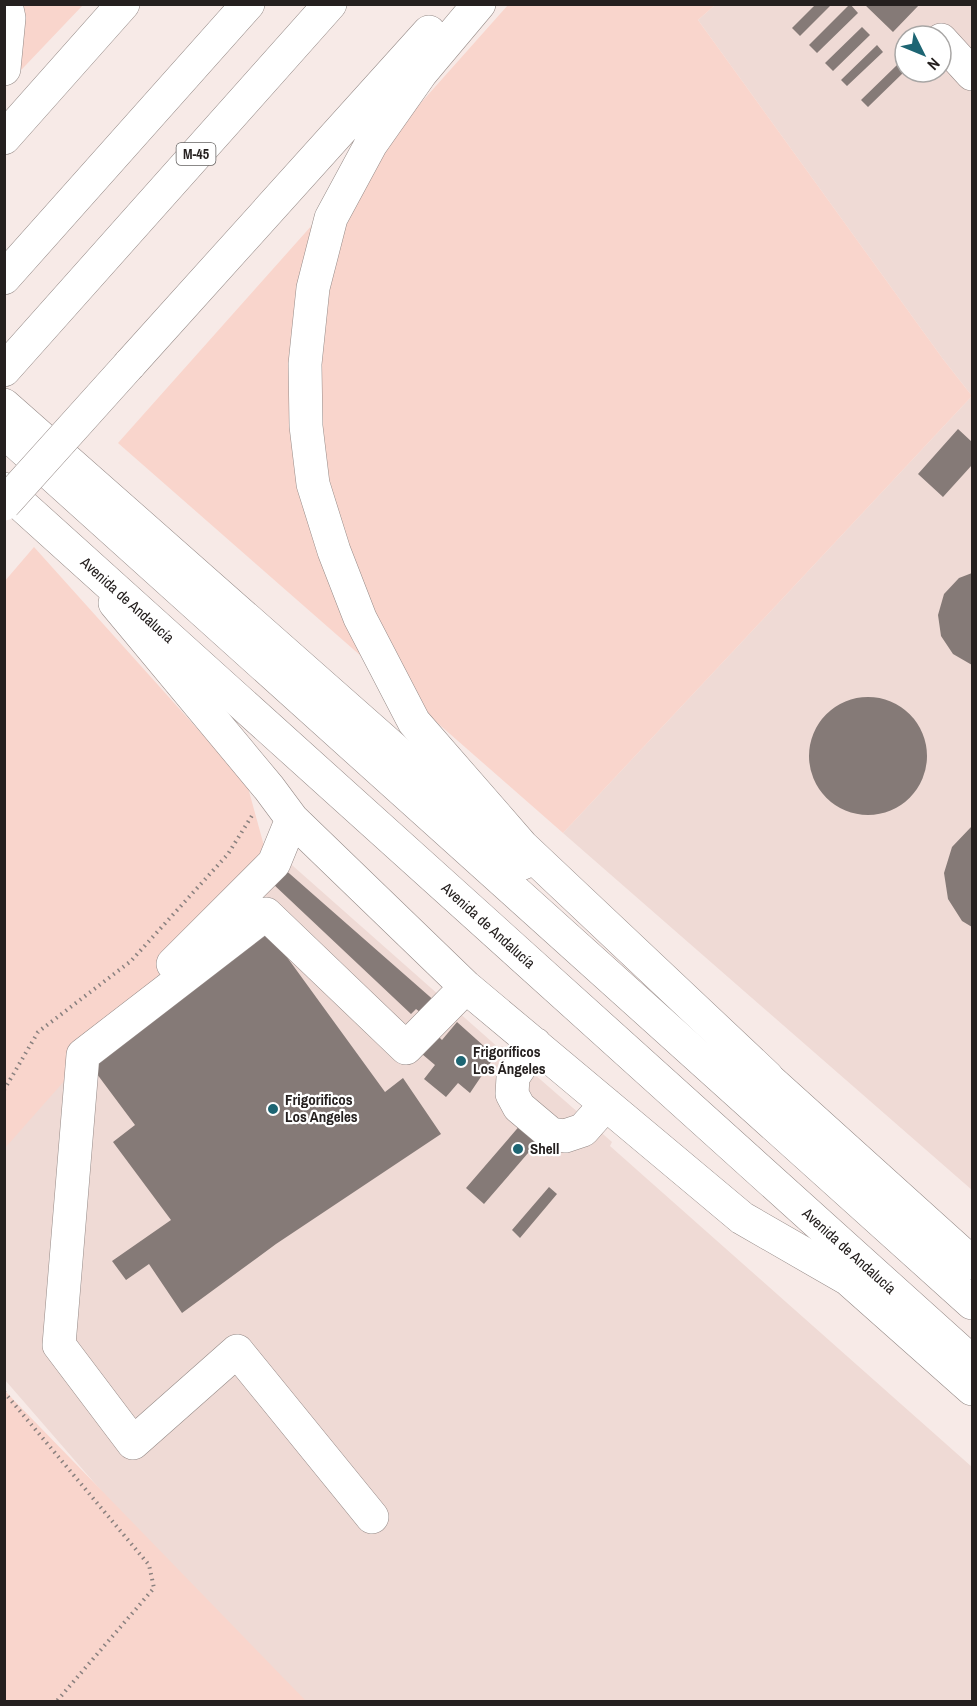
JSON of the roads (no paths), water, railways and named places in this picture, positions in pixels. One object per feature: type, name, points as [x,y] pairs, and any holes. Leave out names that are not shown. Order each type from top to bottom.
[{"type":"main road","points":[[4,69],[9,18],[6,4]]},
{"type":"main road","points":[[4,138],[123,4]]},
{"type":"main road","points":[[12,270],[248,4]]},
{"type":"main road","name":"M-45","points":[[4,370],[330,4]]},
{"type":"main road","points":[[4,504],[453,4]]},
{"type":"main road","points":[[480,4],[422,73],[371,144],[331,218],[313,288],[305,364],[306,426],[313,484],[334,552],[360,618],[414,722],[522,846],[767,1077]]},
{"type":"main road","points":[[953,53],[972,74]]},
{"type":"main road","points":[[4,405],[767,1077],[972,1263]]},
{"type":"main road","points":[[7,435],[972,1303]]},
{"type":"main road","name":"Avenida de Andalucía","points":[[4,489],[796,1205],[961,1351]]},
{"type":"main road","points":[[68,546],[269,788],[292,819],[466,987],[742,1218],[848,1278],[961,1351]]},
{"type":"main road","points":[[292,819],[274,863],[83,1054],[58,1345],[134,1443],[237,1351],[372,1517]]},
{"type":"main road","points":[[83,1054],[266,914],[406,1048],[466,987]]},
{"type":"main road","points":[[534,1044],[513,1077],[512,1094],[519,1107],[551,1134],[565,1136],[583,1130],[606,1104]]},
{"type":"main road","points":[[848,1278],[972,1389]]},
{"type":"place","name":"Frigoríficos Los Ángeles","points":[[461,1061]]},
{"type":"place","name":"Frigorificos Los Angeles","points":[[273,1109]]},
{"type":"place","name":"Shell","points":[[518,1149]]}]
